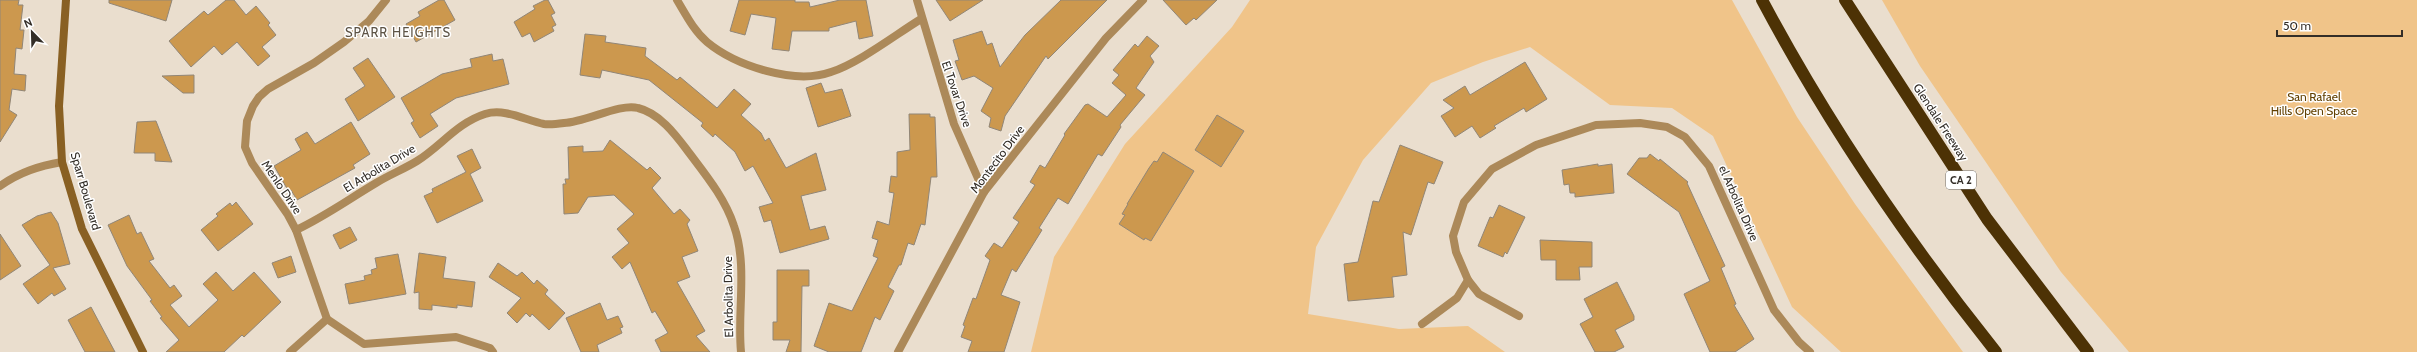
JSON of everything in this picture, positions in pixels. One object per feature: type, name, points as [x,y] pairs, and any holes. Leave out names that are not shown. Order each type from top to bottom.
[{"type":"highway","points":[[1762,0],[1840,133],[1890,210],[1996,352]]},
{"type":"highway","name":"Glendale Freeway","points":[[1845,0],[1987,219],[2088,352]]},
{"type":"street","name":"Sparr Boulevard","points":[[66,0],[59,106],[62,162],[82,229],[143,352]]},
{"type":"street","name":"Menlo Drive","points":[[327,319],[296,230],[288,215],[272,193],[247,153],[245,131],[253,106],[268,90],[314,63],[344,42],[369,21],[386,0]]},
{"type":"street","points":[[678,0],[689,21],[708,42],[735,58],[764,71],[798,76],[831,72],[921,19]]},
{"type":"street","name":"El Tovar Drive","points":[[917,0],[921,19],[954,124],[984,192]]},
{"type":"street","name":"Montecito Drive","points":[[898,352],[984,192],[1106,38],[1143,0]]},
{"type":"street","name":"El Arbolita Drive","points":[[296,230],[317,220],[377,182],[418,161],[454,130],[485,114],[510,114],[545,124],[586,120],[627,106],[638,108],[649,112],[672,131],[713,184],[734,226],[741,273],[739,333],[741,352]]},
{"type":"street","name":"el Arbolita Drive","points":[[1519,316],[1478,294],[1468,280],[1456,252],[1453,236],[1464,202],[1492,169],[1536,144],[1596,126],[1640,123],[1667,127],[1685,138],[1709,166],[1774,310],[1799,342],[1810,352]]},
{"type":"street","points":[[0,186],[25,171],[42,165],[62,162]]},
{"type":"street","points":[[1422,324],[1457,298],[1468,280]]},
{"type":"street","points":[[290,352],[327,319],[364,344],[456,337],[490,348],[493,352]]},
{"type":"green space","points":[[1250,0],[1732,0],[1797,117],[1855,204],[1963,352],[1841,352],[1792,307],[1713,136],[1672,108],[1610,105],[1530,47],[1483,62],[1431,83],[1363,160],[1316,247],[1308,314],[1399,329],[1468,326],[1505,352],[1031,352],[1054,257],[1125,144],[1232,27]]},
{"type":"green space","name":"San Rafael Hills Open Space","points":[[1882,0],[2417,0],[2417,352],[2129,352],[2061,272],[1920,66]]},
{"type":"building","points":[[0,0],[19,0],[18,5],[23,5],[20,30],[24,30],[22,49],[16,48],[14,74],[26,75],[25,91],[12,89],[9,110],[17,115],[0,142]]},
{"type":"building","points":[[109,0],[172,0],[166,21],[109,3]]},
{"type":"building","points":[[226,0],[234,0],[246,15],[256,6],[270,23],[268,25],[276,35],[262,47],[270,56],[258,66],[237,42],[222,55],[214,46],[191,67],[169,41],[204,11],[208,15]]},
{"type":"building","points":[[439,0],[444,0],[455,20],[416,42],[406,24],[420,16],[418,12]]},
{"type":"building","points":[[548,0],[555,13],[551,15],[556,25],[552,27],[554,31],[534,42],[530,33],[522,37],[514,22],[535,9],[533,6]]},
{"type":"building","points":[[739,0],[795,0],[795,2],[809,2],[810,7],[840,0],[866,0],[873,36],[859,39],[856,21],[829,28],[829,31],[792,31],[789,51],[772,49],[776,18],[751,14],[745,35],[730,31]]},
{"type":"building","points":[[936,0],[983,0],[950,21]]},
{"type":"building","points":[[1061,0],[1107,0],[1048,59],[1046,56],[1005,116],[1001,131],[989,127],[991,118],[981,111],[993,88],[974,76],[962,80],[955,61],[959,60],[953,40],[982,31],[987,45],[992,43],[1000,67],[1025,35]]},
{"type":"building","points":[[1163,0],[1217,0],[1196,20],[1194,18],[1186,25]]},
{"type":"building","points":[[585,34],[606,36],[605,42],[646,48],[645,56],[677,80],[680,77],[717,108],[734,89],[751,104],[741,115],[761,133],[765,141],[769,138],[786,168],[816,153],[826,190],[801,196],[810,230],[825,226],[829,239],[780,253],[771,220],[764,222],[759,207],[773,203],[753,166],[745,171],[735,152],[715,134],[713,137],[701,126],[703,123],[649,80],[602,70],[600,78],[580,75]]},
{"type":"building","points":[[1147,36],[1159,46],[1150,56],[1154,62],[1136,88],[1145,95],[1120,125],[1121,127],[1102,156],[1098,154],[1068,204],[1058,198],[1039,228],[1042,230],[1016,272],[1012,269],[1001,295],[1020,302],[1004,352],[968,352],[972,341],[961,337],[965,326],[963,325],[973,298],[976,299],[990,260],[985,256],[994,243],[1002,248],[1019,222],[1013,218],[1035,185],[1030,182],[1040,165],[1045,168],[1065,135],[1064,134],[1085,105],[1088,104],[1107,117],[1126,95],[1112,83],[1119,75],[1113,70],[1135,44],[1138,47]]},
{"type":"building","points":[[492,54],[493,61],[503,59],[509,84],[456,98],[430,114],[438,126],[420,138],[411,123],[414,121],[401,98],[442,74],[472,67],[470,59]]},
{"type":"building","points":[[368,58],[395,97],[358,121],[345,99],[365,86],[353,68]]},
{"type":"building","points":[[1525,62],[1547,99],[1526,112],[1524,108],[1494,126],[1496,128],[1480,138],[1472,126],[1455,137],[1441,116],[1454,108],[1443,100],[1465,86],[1470,95]]},
{"type":"building","points":[[194,75],[194,93],[183,93],[162,76]]},
{"type":"building","points":[[821,83],[825,93],[842,89],[851,116],[818,127],[806,88]]},
{"type":"building","points":[[909,114],[930,114],[930,117],[935,117],[937,177],[931,177],[925,225],[921,224],[914,245],[908,243],[901,265],[899,265],[888,287],[894,291],[880,320],[875,317],[861,352],[829,352],[814,346],[829,303],[852,311],[878,258],[873,256],[878,240],[872,238],[877,221],[889,225],[894,193],[889,192],[891,176],[897,177],[897,152],[910,150]]},
{"type":"building","points":[[1217,115],[1244,131],[1221,167],[1195,150]]},
{"type":"building","points":[[156,121],[172,162],[155,161],[155,153],[134,153],[137,122]]},
{"type":"building","points":[[351,122],[370,154],[353,165],[355,168],[297,200],[291,190],[289,192],[274,166],[301,150],[295,139],[307,132],[315,144]]},
{"type":"building","points":[[610,140],[647,170],[650,167],[661,178],[652,188],[674,214],[680,209],[690,220],[687,224],[698,251],[682,257],[690,277],[677,282],[705,331],[696,336],[710,352],[661,352],[655,340],[668,333],[655,311],[652,313],[630,262],[622,269],[612,257],[629,243],[617,229],[634,214],[614,195],[588,197],[578,213],[564,214],[563,184],[566,184],[565,179],[569,179],[568,147],[583,146],[583,152],[603,151]]},
{"type":"building","points":[[1400,145],[1443,162],[1434,184],[1428,182],[1411,235],[1403,232],[1407,275],[1392,277],[1394,297],[1348,301],[1344,264],[1358,262],[1373,201],[1379,202]]},
{"type":"building","points":[[472,149],[481,168],[470,174],[483,201],[437,223],[424,196],[433,192],[432,189],[466,172],[457,156]]},
{"type":"building","points":[[1163,152],[1194,171],[1151,241],[1145,238],[1144,240],[1119,224],[1125,215],[1122,214],[1127,204],[1149,168],[1154,161],[1157,162]]},
{"type":"building","points":[[1650,154],[1659,161],[1660,159],[1688,182],[1687,183],[1725,266],[1721,268],[1736,304],[1734,305],[1754,339],[1735,352],[1710,352],[1684,294],[1710,281],[1679,212],[1627,174],[1639,158],[1647,158]]},
{"type":"building","points":[[1598,164],[1598,166],[1612,164],[1614,193],[1575,197],[1575,193],[1570,193],[1569,184],[1564,185],[1562,170]]},
{"type":"building","points":[[236,202],[253,224],[218,251],[201,230],[218,216],[216,214],[230,203],[232,206]]},
{"type":"building","points":[[1499,205],[1525,217],[1507,254],[1505,252],[1503,257],[1478,246],[1490,217],[1493,218]]},
{"type":"building","points":[[51,212],[58,223],[70,264],[53,268],[66,289],[54,296],[52,293],[38,304],[23,284],[50,265],[22,225],[37,216]]},
{"type":"building","points":[[129,215],[137,234],[141,232],[154,259],[149,261],[170,288],[174,285],[182,296],[170,305],[189,327],[218,300],[203,284],[216,272],[233,291],[254,272],[281,302],[244,337],[242,335],[224,352],[166,352],[179,340],[160,318],[162,317],[150,301],[152,300],[127,266],[108,225]]},
{"type":"building","points":[[350,227],[357,240],[340,249],[333,235]]},
{"type":"building","points":[[0,234],[21,266],[0,280]]},
{"type":"building","points":[[1540,240],[1592,242],[1592,267],[1579,267],[1580,280],[1556,280],[1556,260],[1541,260]]},
{"type":"building","points":[[419,253],[446,257],[443,278],[475,282],[472,307],[457,305],[457,308],[432,305],[432,310],[419,309],[419,292],[414,293]]},
{"type":"building","points":[[398,254],[406,294],[349,304],[345,284],[365,280],[364,276],[372,274],[371,270],[377,268],[375,258]]},
{"type":"building","points":[[291,256],[296,272],[278,278],[272,263]]},
{"type":"building","points":[[498,263],[517,276],[522,272],[534,284],[537,280],[548,290],[545,294],[565,313],[549,330],[532,314],[530,317],[526,313],[517,323],[507,313],[521,298],[489,277]]},
{"type":"building","points":[[777,270],[809,270],[809,286],[802,286],[801,352],[786,352],[790,340],[773,340],[773,322],[777,322]]},
{"type":"building","points":[[1617,282],[1634,316],[1634,320],[1615,330],[1624,347],[1614,352],[1595,352],[1580,324],[1593,317],[1584,299]]},
{"type":"building","points":[[600,303],[607,320],[618,316],[623,327],[620,328],[622,333],[597,345],[599,352],[581,352],[566,318]]},
{"type":"building","points":[[91,307],[115,352],[85,352],[68,320]]},
{"type":"district","name":"SPARR HEIGHTS","points":[[398,32]]}]
